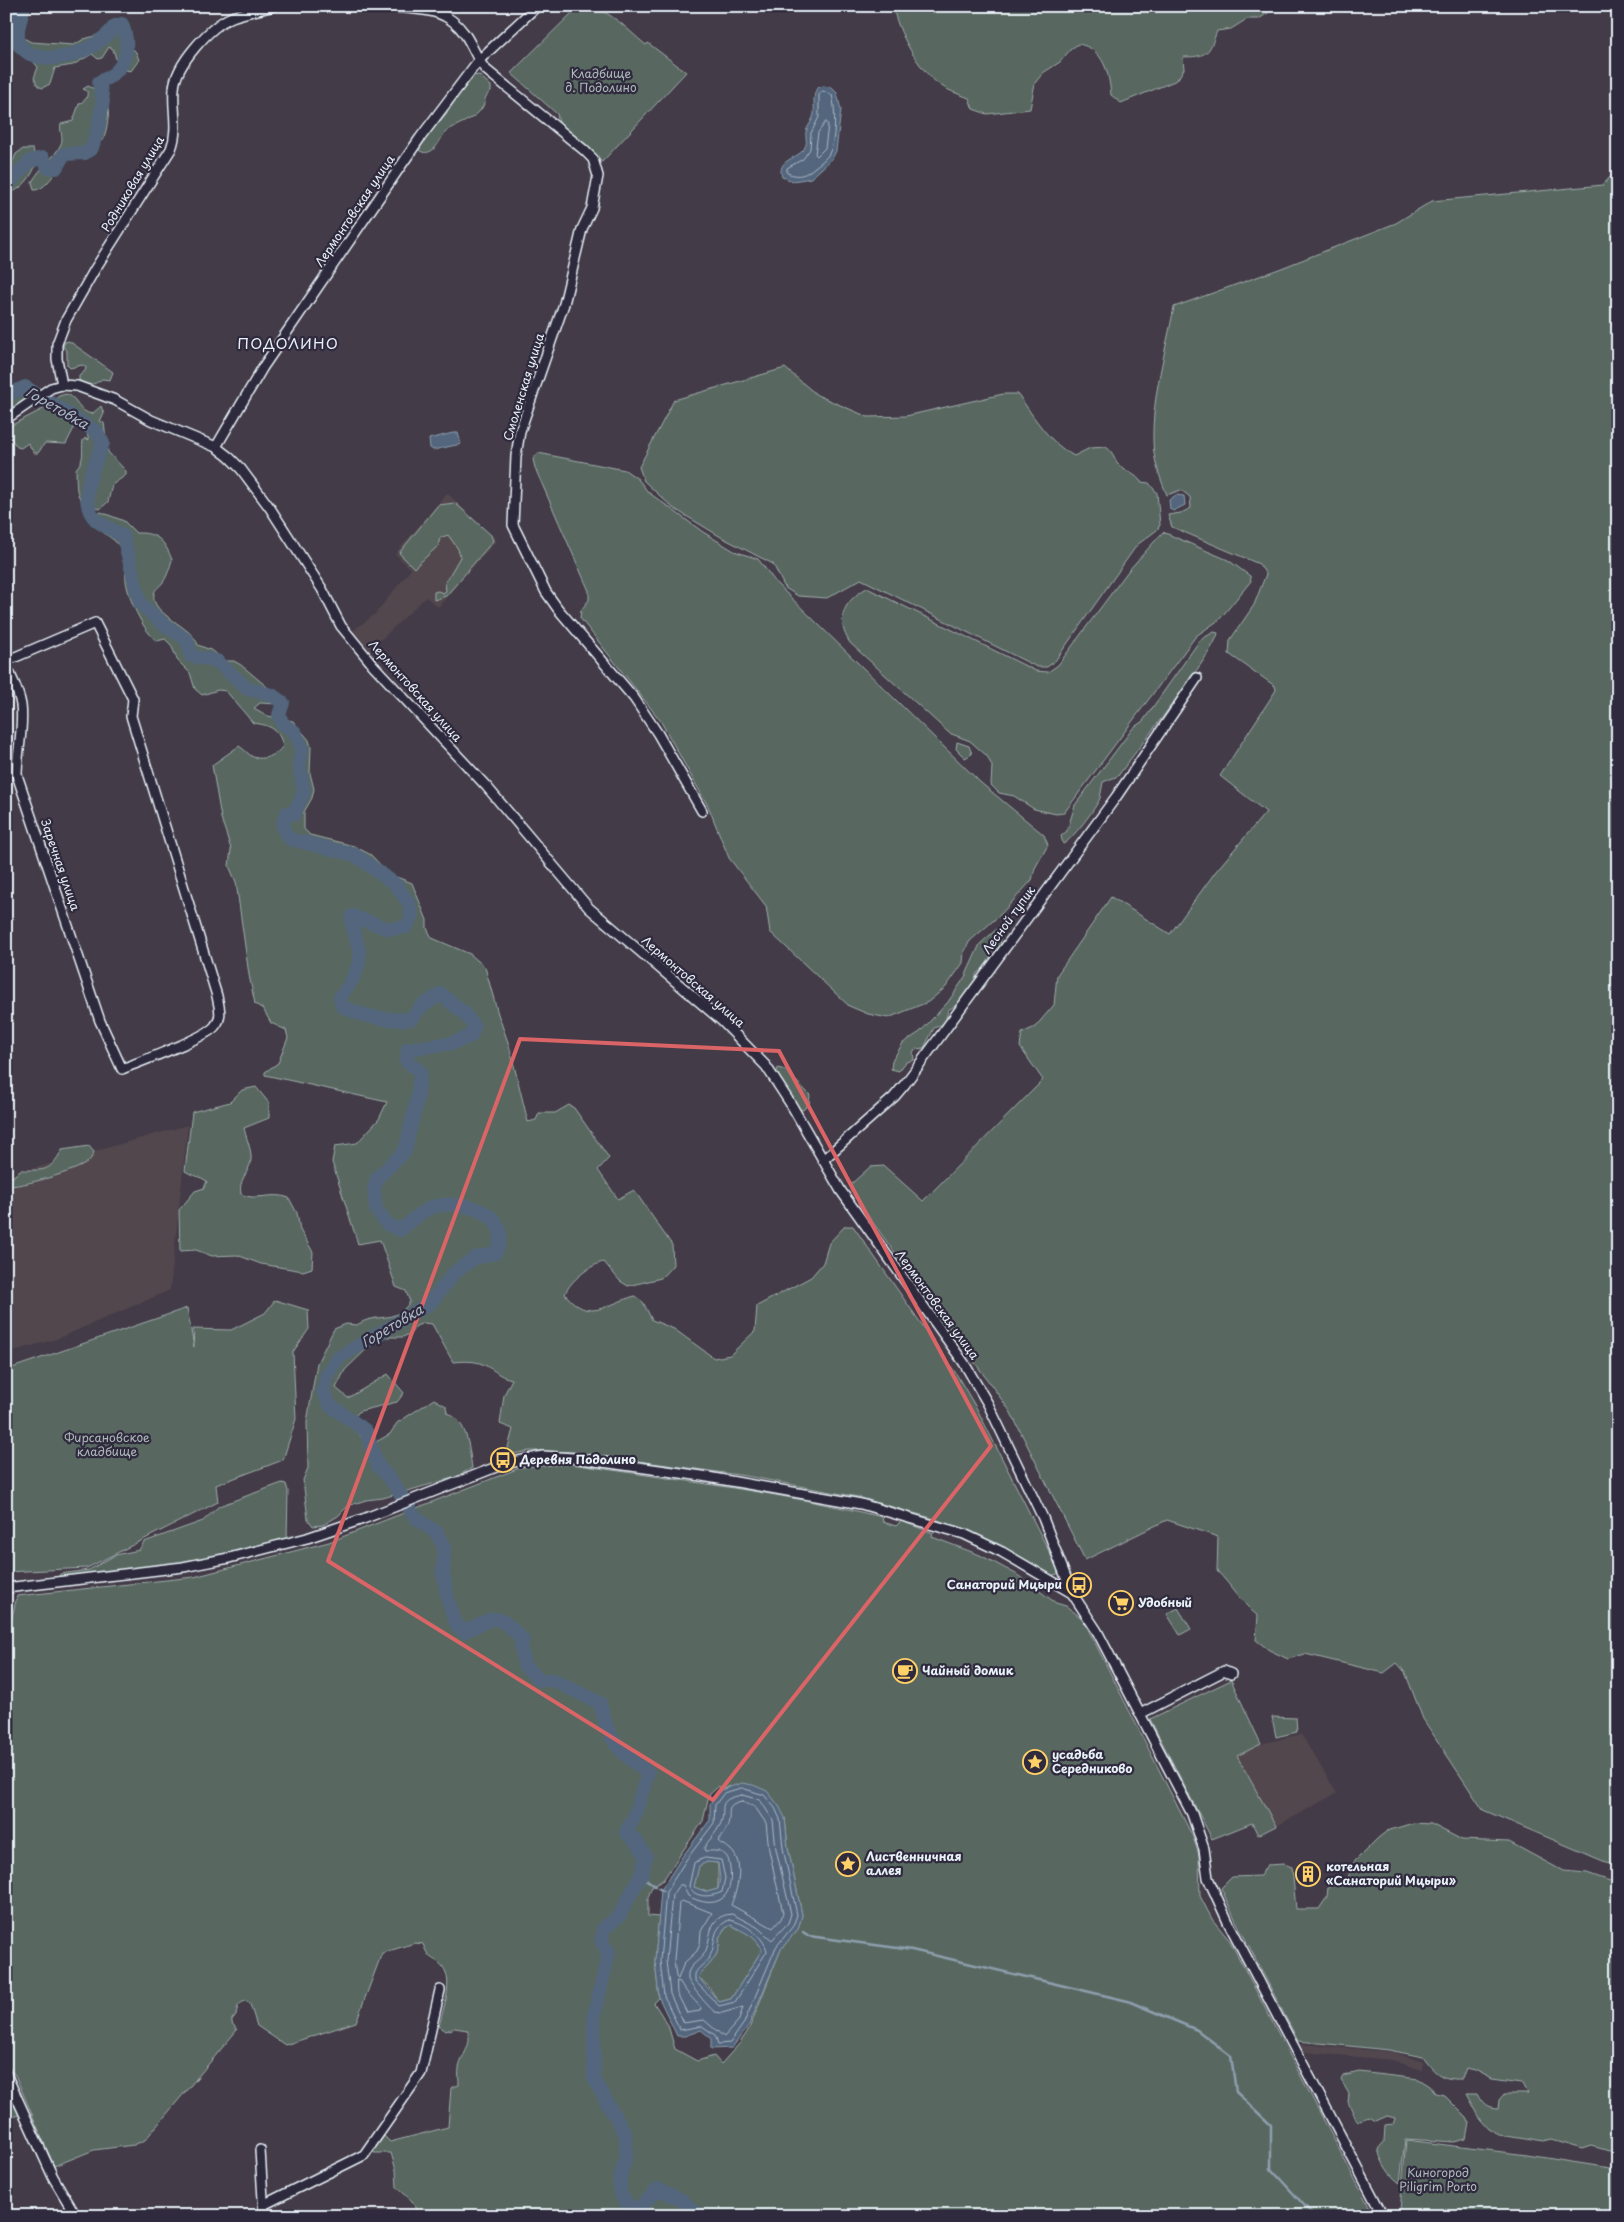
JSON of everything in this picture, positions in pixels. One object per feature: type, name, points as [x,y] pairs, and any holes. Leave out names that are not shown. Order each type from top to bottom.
[{"type":"street","name":"Родниковая улица","points":[[62,385],[57,359],[58,344],[66,320],[95,269],[173,144],[176,128],[174,87],[180,68],[201,43],[226,21],[273,6]]},
{"type":"street","points":[[387,6],[435,12],[449,17],[464,32],[478,61]]},
{"type":"street","name":"Лермонтовская улица","points":[[216,447],[263,367],[420,138],[478,61],[537,6]]},
{"type":"street","name":"Смоленская улица","points":[[478,61],[584,150],[593,160],[598,176],[592,208],[582,229],[564,304],[520,431],[516,456],[513,525],[546,592],[558,610],[634,698],[658,734],[702,812]]},
{"type":"street","points":[[6,419],[44,392],[62,385]]},
{"type":"street","name":"Лермонтовская улица","points":[[62,385],[77,386],[97,393],[151,420],[216,447],[241,469],[270,508],[322,589],[349,638],[487,787],[589,908],[722,1021],[766,1066],[841,1191],[964,1363],[988,1404],[1043,1518],[1072,1593]]},
{"type":"street","name":"Заречная улица","points":[[95,623],[133,699],[131,716],[199,941],[218,996],[220,1016],[214,1027],[194,1039],[122,1069],[100,1021],[17,775],[17,750],[22,719],[20,702],[6,663],[95,623]]},
{"type":"street","name":"Лесной тупик","points":[[824,1160],[894,1097],[905,1084],[1116,797],[1197,678]]},
{"type":"street","points":[[6,1588],[154,1571],[229,1558],[308,1538],[390,1509],[504,1464],[543,1456],[574,1458],[702,1476],[861,1504],[946,1527],[1002,1552],[1072,1593],[1097,1631],[1192,1814],[1204,1849],[1212,1887],[1383,2216]]},
{"type":"street","points":[[1140,1714],[1224,1671],[1231,1674]]},
{"type":"street","points":[[263,2205],[364,2155],[421,2073],[440,1990]]},
{"type":"street","points":[[6,2074],[53,2177],[76,2216]]},
{"type":"street","points":[[260,2150],[264,2216]]},
{"type":"highlighted area","points":[[520,1039],[779,1051],[991,1446],[713,1800],[328,1561]]},
{"type":"shaded area","points":[[447,493],[497,540],[438,607],[426,597],[369,651],[353,631],[375,614],[411,569],[395,554]]},
{"type":"shaded area","points":[[188,1125],[170,1290],[57,1339],[6,1353],[6,1176]]},
{"type":"shaded area","points":[[1301,1734],[1337,1793],[1276,1826],[1237,1755],[1261,1744]]},
{"type":"shaded area","points":[[1302,2044],[1394,2052],[1423,2062],[1422,2070],[1392,2060],[1303,2052]]},
{"type":"green space","name":"Кладбище д. Подолино","points":[[579,6],[599,10],[616,19],[646,45],[648,43],[686,72],[602,162],[559,123],[557,114],[511,73]]},
{"type":"green space","points":[[893,6],[1278,6],[1259,19],[1247,19],[1231,29],[1217,31],[1212,44],[1203,55],[1183,57],[1184,69],[1177,80],[1121,103],[1111,95],[1107,71],[1099,56],[1087,46],[1078,44],[1060,62],[1043,73],[1035,83],[1030,109],[987,114],[973,109],[969,98],[943,87],[924,70],[904,38]]},
{"type":"green space","points":[[123,18],[131,33],[130,46],[136,52],[139,60],[131,71],[119,69],[113,49],[109,47],[102,58],[98,59],[92,54],[73,65],[55,68],[50,84],[42,88],[38,86],[34,78],[38,67],[21,48],[17,39],[20,36],[31,42],[74,45],[84,39],[95,36]]},
{"type":"green space","points":[[479,75],[491,86],[491,91],[479,112],[446,132],[431,151],[420,151],[419,147],[449,110],[464,86],[472,76]]},
{"type":"green space","points":[[88,86],[103,93],[108,104],[108,121],[104,139],[97,143],[91,155],[77,155],[69,159],[45,185],[40,189],[34,190],[32,182],[61,144],[61,124],[73,121],[79,104],[86,98],[87,91],[83,89]]},
{"type":"green space","points":[[23,149],[33,149],[37,162],[26,182],[17,190],[6,195],[6,167],[10,168],[16,154]]},
{"type":"green space","points":[[1618,168],[1618,1865],[1603,1861],[1483,1810],[1423,1719],[1405,1672],[1397,1663],[1384,1673],[1305,1654],[1288,1659],[1269,1650],[1256,1640],[1258,1616],[1217,1571],[1218,1537],[1167,1520],[1085,1560],[1010,1411],[866,1213],[850,1185],[870,1167],[884,1166],[923,1201],[1043,1080],[1020,1047],[1022,1033],[1035,1027],[1054,1005],[1057,975],[1111,897],[1170,934],[1216,871],[1266,812],[1220,776],[1276,690],[1275,686],[1229,654],[1230,640],[1254,605],[1266,574],[1259,564],[1172,527],[1168,515],[1181,513],[1191,508],[1190,497],[1181,490],[1167,495],[1159,475],[1154,454],[1153,423],[1155,407],[1174,307],[1279,269],[1396,223],[1432,201],[1603,185]]},
{"type":"green space","points":[[69,341],[113,372],[110,380],[102,379],[96,383],[85,384],[79,380],[79,376],[85,371],[86,367],[82,365],[70,368],[67,365],[67,352],[63,346],[65,342]]},
{"type":"green space","points":[[785,368],[817,395],[868,417],[906,416],[1003,394],[1018,394],[1042,428],[1065,451],[1074,456],[1090,448],[1106,447],[1121,467],[1141,482],[1149,483],[1157,493],[1160,525],[1157,530],[1137,545],[1055,661],[1047,667],[1037,667],[861,579],[827,598],[798,596],[785,588],[773,564],[721,537],[673,508],[644,481],[639,467],[674,400]]},
{"type":"green space","points":[[6,387],[27,394],[30,401],[6,414]]},
{"type":"green space","points":[[66,394],[73,398],[87,413],[92,414],[101,406],[104,414],[100,421],[104,423],[108,452],[126,471],[126,475],[112,485],[108,502],[100,509],[81,500],[77,490],[76,469],[82,458],[83,440],[86,438],[89,440],[86,429],[78,426],[74,428],[66,444],[45,443],[38,453],[34,453],[28,443],[21,448],[17,447],[12,440],[6,439],[6,428],[45,408],[59,396]]},
{"type":"green space","points":[[538,453],[625,470],[638,479],[648,492],[703,532],[734,551],[758,559],[777,584],[981,783],[1044,835],[1048,845],[1035,868],[1032,880],[1001,914],[970,941],[964,951],[963,963],[946,987],[928,1002],[888,1018],[868,1014],[849,1006],[770,932],[766,906],[729,858],[708,806],[660,720],[580,618],[581,610],[589,600],[589,591],[535,468],[533,459]]},
{"type":"green space","points":[[455,503],[491,535],[493,541],[446,596],[434,600],[434,592],[443,593],[446,591],[445,583],[460,557],[458,549],[448,535],[440,538],[438,546],[414,568],[399,553],[438,505]]},
{"type":"green space","points":[[101,512],[124,521],[136,533],[150,534],[163,543],[172,560],[166,577],[154,594],[154,601],[158,608],[188,632],[198,645],[213,651],[225,661],[234,661],[241,665],[278,696],[277,704],[260,703],[254,708],[268,716],[293,721],[309,740],[311,747],[310,773],[314,789],[312,798],[304,812],[304,829],[310,835],[354,846],[371,855],[389,874],[412,883],[432,938],[470,954],[485,967],[509,1045],[528,1122],[536,1120],[539,1113],[555,1113],[569,1105],[574,1108],[609,1158],[598,1170],[618,1199],[634,1190],[672,1245],[673,1265],[661,1278],[628,1286],[620,1281],[604,1262],[593,1266],[581,1274],[567,1289],[565,1294],[574,1303],[590,1310],[606,1307],[635,1296],[643,1302],[652,1320],[674,1329],[714,1358],[730,1355],[755,1331],[757,1306],[811,1277],[823,1263],[829,1243],[845,1226],[853,1226],[955,1372],[977,1409],[1060,1573],[1051,1576],[1004,1548],[938,1520],[858,1497],[746,1476],[573,1452],[530,1451],[506,1455],[513,1429],[500,1424],[504,1395],[512,1379],[480,1363],[453,1362],[432,1324],[424,1323],[416,1326],[411,1333],[403,1337],[385,1337],[376,1340],[345,1370],[336,1388],[348,1398],[388,1374],[404,1393],[397,1402],[360,1411],[348,1423],[360,1435],[367,1447],[390,1434],[397,1423],[434,1399],[446,1406],[447,1413],[459,1422],[466,1436],[472,1468],[456,1477],[348,1506],[338,1516],[323,1525],[313,1526],[308,1519],[303,1480],[308,1468],[307,1422],[317,1363],[334,1329],[346,1324],[357,1325],[371,1319],[397,1314],[410,1302],[406,1291],[396,1287],[380,1240],[358,1244],[332,1162],[335,1146],[357,1143],[379,1119],[387,1102],[265,1075],[265,1072],[278,1063],[288,1038],[286,1030],[271,1023],[263,1009],[255,1004],[236,882],[229,866],[231,849],[221,818],[212,765],[239,746],[253,757],[266,758],[283,746],[279,736],[273,729],[253,723],[226,691],[218,690],[202,695],[195,689],[190,673],[178,661],[171,645],[165,639],[157,641],[147,630],[137,614],[127,588],[125,561],[120,547],[99,529],[96,524],[94,517]]},
{"type":"green space","points":[[1163,532],[1228,560],[1250,576],[1251,581],[1219,620],[1196,636],[1064,813],[1056,814],[1034,809],[1014,796],[999,793],[991,785],[992,766],[987,756],[970,741],[949,733],[850,643],[845,635],[842,619],[847,605],[867,588],[1036,671],[1048,672],[1058,665],[1128,571]]},
{"type":"green space","points":[[1214,632],[1218,633],[1214,643],[1190,680],[1118,776],[1103,782],[1100,798],[1094,809],[1067,842],[1063,844],[1061,836],[1067,831],[1075,805],[1133,728],[1143,721],[1200,640]]},
{"type":"green space","points":[[957,742],[969,746],[972,754],[965,758],[956,749]]},
{"type":"green space","points":[[1009,918],[1001,934],[1000,949],[992,950],[988,966],[977,973],[973,985],[960,1003],[948,1010],[945,1023],[934,1028],[924,1048],[916,1049],[913,1052],[914,1060],[906,1062],[899,1071],[891,1069],[892,1061],[903,1043],[920,1032],[948,1002],[965,977],[980,944]]},
{"type":"green space","points":[[778,1068],[785,1070],[810,1095],[809,1104],[803,1110],[799,1109],[776,1076]]},
{"type":"green space","points":[[256,1087],[269,1103],[269,1118],[244,1128],[250,1148],[251,1160],[242,1180],[241,1194],[252,1197],[283,1196],[289,1198],[297,1213],[300,1230],[313,1252],[312,1268],[303,1271],[261,1264],[237,1255],[212,1256],[196,1250],[180,1251],[179,1210],[195,1191],[204,1188],[207,1181],[185,1171],[192,1112],[230,1102],[242,1090]]},
{"type":"green space","points":[[89,1146],[94,1152],[89,1161],[82,1166],[36,1181],[6,1186],[6,1180],[20,1170],[46,1169],[62,1150]]},
{"type":"green space","name":"Фирсановское кладбище","points":[[275,1300],[308,1310],[309,1329],[293,1352],[296,1419],[283,1460],[216,1485],[218,1502],[87,1568],[6,1572],[6,1370],[187,1308],[194,1347],[193,1329],[231,1330],[265,1313]]},
{"type":"green space","points":[[572,1464],[805,1500],[882,1517],[883,1522],[896,1526],[901,1521],[933,1533],[932,1537],[980,1555],[1016,1574],[1056,1603],[1066,1606],[1083,1619],[1193,1837],[1199,1855],[1200,1896],[1212,1919],[1230,1941],[1374,2216],[418,2216],[413,2202],[397,2187],[396,2170],[391,2153],[374,2153],[373,2149],[379,2138],[384,2136],[390,2142],[448,2127],[451,2088],[459,2085],[460,2063],[468,2045],[469,2035],[467,2030],[455,2028],[446,2031],[439,2026],[447,1996],[448,1980],[446,1973],[443,1967],[428,1954],[423,1944],[415,1943],[382,1953],[356,2022],[285,2045],[257,2026],[250,2004],[247,2001],[240,2004],[236,2016],[232,2019],[232,2023],[237,2030],[145,2140],[134,2145],[94,2150],[54,2166],[16,2077],[6,2062],[6,1622],[11,1621],[17,1596],[194,1577],[329,1542],[522,1467]],"holes":[[[719,1786],[721,1790],[729,1786],[785,1818],[788,1848],[802,1915],[798,1929],[781,1949],[749,2029],[740,2043],[721,2064],[714,2056],[697,2061],[675,2049],[668,2025],[654,2003],[659,1998],[655,1961],[659,1917],[648,1916],[648,1897],[652,1887],[663,1880],[703,1821],[709,1795]]]},
{"type":"green space","points":[[282,1483],[286,1484],[288,1491],[287,1539],[182,1564],[58,1579],[60,1574],[89,1570],[115,1555],[139,1550],[144,1542],[203,1521],[219,1506]]},
{"type":"green space","points":[[1178,1608],[1191,1629],[1180,1635],[1167,1614]]},
{"type":"green space","points":[[1231,1680],[1261,1744],[1237,1756],[1276,1826],[1258,1835],[1252,1823],[1212,1839],[1150,1719]]},
{"type":"green space","points":[[1272,1717],[1296,1718],[1297,1732],[1276,1737]]},
{"type":"green space","points":[[1413,1823],[1431,1824],[1462,1840],[1509,1842],[1563,1871],[1587,1873],[1613,1882],[1618,1892],[1618,2097],[1615,2100],[1618,2150],[1609,2151],[1592,2146],[1583,2149],[1552,2140],[1544,2142],[1500,2135],[1489,2129],[1481,2120],[1467,2094],[1477,2094],[1485,2105],[1498,2109],[1499,2100],[1504,2094],[1528,2094],[1522,2083],[1492,2079],[1475,2070],[1466,2068],[1462,2079],[1449,2078],[1435,2072],[1423,2057],[1389,2050],[1298,2041],[1221,1888],[1232,1877],[1260,1876],[1267,1865],[1284,1864],[1292,1867],[1296,1909],[1319,1909],[1327,1897],[1328,1887],[1348,1878],[1353,1863],[1378,1838],[1387,1831]]},
{"type":"green space","points":[[707,1862],[718,1863],[718,1889],[707,1892],[694,1887],[699,1865]]},
{"type":"green space","points":[[731,1925],[757,1941],[762,1950],[731,1999],[719,2002],[708,1986],[699,1978],[700,1974],[717,1954],[719,1938],[724,1929]]},
{"type":"green space","points":[[1359,2072],[1419,2079],[1430,2086],[1435,2093],[1444,2095],[1467,2118],[1469,2122],[1466,2139],[1454,2142],[1405,2139],[1400,2183],[1386,2168],[1378,2149],[1384,2142],[1385,2126],[1393,2125],[1395,2118],[1387,2116],[1376,2121],[1369,2117],[1357,2121],[1348,2102],[1349,2094],[1341,2080],[1343,2076]]},
{"type":"green space","points":[[6,2090],[20,2115],[6,2118]]},
{"type":"green space","name":"Киногород Piligrim Porto","points":[[1406,2140],[1527,2155],[1617,2169],[1613,2216],[1402,2216],[1400,2211]]},
{"type":"water","points":[[9,6],[27,7],[20,33],[12,34],[6,27]]},
{"type":"water","points":[[823,86],[831,87],[837,93],[841,110],[836,151],[832,159],[811,178],[793,181],[782,177],[782,166],[802,151],[806,145],[806,132],[814,114],[815,91]]},
{"type":"water","points":[[458,433],[461,444],[433,450],[430,448],[429,439]]},
{"type":"water","points":[[1176,495],[1184,496],[1185,505],[1173,511],[1170,509],[1169,500]]},
{"type":"water","points":[[742,1783],[753,1785],[767,1791],[779,1806],[785,1818],[788,1848],[802,1915],[798,1929],[781,1949],[749,2025],[732,2048],[711,2049],[711,2038],[701,2030],[685,2036],[677,2036],[659,1998],[655,1961],[661,1890],[682,1857],[710,1820],[710,1804],[721,1790]],"holes":[[[707,1862],[718,1863],[720,1878],[718,1889],[707,1892],[694,1887],[699,1866]],[[731,1925],[757,1941],[762,1950],[731,1999],[719,2002],[699,1978],[700,1974],[717,1954],[719,1938],[724,1929]]]},
{"type":"waterway","name":"Горетовка","points":[[6,186],[30,161],[43,158],[48,167],[56,168],[64,154],[85,153],[92,148],[103,101],[99,82],[115,73],[126,52],[125,34],[122,24],[115,26],[99,42],[77,53],[53,58],[30,54],[18,44],[18,29],[24,6]]},
{"type":"waterway","name":"Горетовка","points":[[6,392],[12,393],[25,387],[97,432],[103,443],[92,471],[87,492],[90,512],[96,520],[123,536],[140,603],[162,623],[187,640],[191,656],[217,661],[248,689],[272,695],[283,703],[279,715],[283,724],[295,732],[302,749],[299,764],[304,792],[294,814],[287,813],[285,817],[283,827],[287,836],[290,839],[355,855],[395,884],[409,903],[412,917],[406,927],[389,929],[352,916],[359,958],[357,970],[340,997],[342,1006],[375,1018],[411,1019],[422,1006],[441,994],[464,1013],[474,1026],[471,1036],[453,1043],[408,1049],[406,1061],[420,1071],[418,1095],[405,1151],[377,1178],[374,1190],[376,1209],[387,1224],[400,1230],[432,1207],[457,1205],[471,1207],[483,1212],[493,1219],[499,1228],[500,1239],[495,1253],[475,1258],[455,1272],[430,1303],[338,1358],[327,1375],[323,1391],[330,1405],[366,1431],[377,1464],[393,1483],[415,1517],[437,1533],[444,1548],[443,1573],[448,1600],[457,1626],[464,1632],[483,1622],[496,1619],[502,1621],[523,1640],[521,1645],[524,1665],[540,1680],[553,1680],[600,1703],[607,1727],[616,1744],[648,1773],[633,1820],[626,1832],[636,1841],[646,1856],[642,1873],[619,1916],[603,1929],[602,1943],[609,1952],[594,2016],[594,2079],[626,2136],[626,2156],[620,2179],[620,2193],[627,2204],[637,2210],[658,2189],[680,2199],[699,2216]]},
{"type":"waterway","points":[[642,1873],[655,1886]]},
{"type":"waterway","points":[[658,1888],[663,1891]]},
{"type":"waterway","points":[[803,1932],[809,1936],[912,1950],[1128,2001],[1197,2030],[1231,2056],[1236,2092],[1271,2125],[1271,2169],[1314,2216]]},
{"type":"place","name":"Деревня Подолино","points":[[503,1460]]},
{"type":"place","name":"Санаторий Мцыри","points":[[1079,1585]]},
{"type":"place","name":"Удобный","points":[[1121,1603]]},
{"type":"place","name":"Чайный домик","points":[[905,1671]]},
{"type":"place","name":"усадьба Середниково","points":[[1035,1762]]},
{"type":"place","name":"Лиственничная аллея","points":[[848,1864]]},
{"type":"place","name":"котельная «Санаторий Мцыри»","points":[[1308,1874]]},
{"type":"district","name":"ПОДОЛИНО","points":[[288,344]]}]
